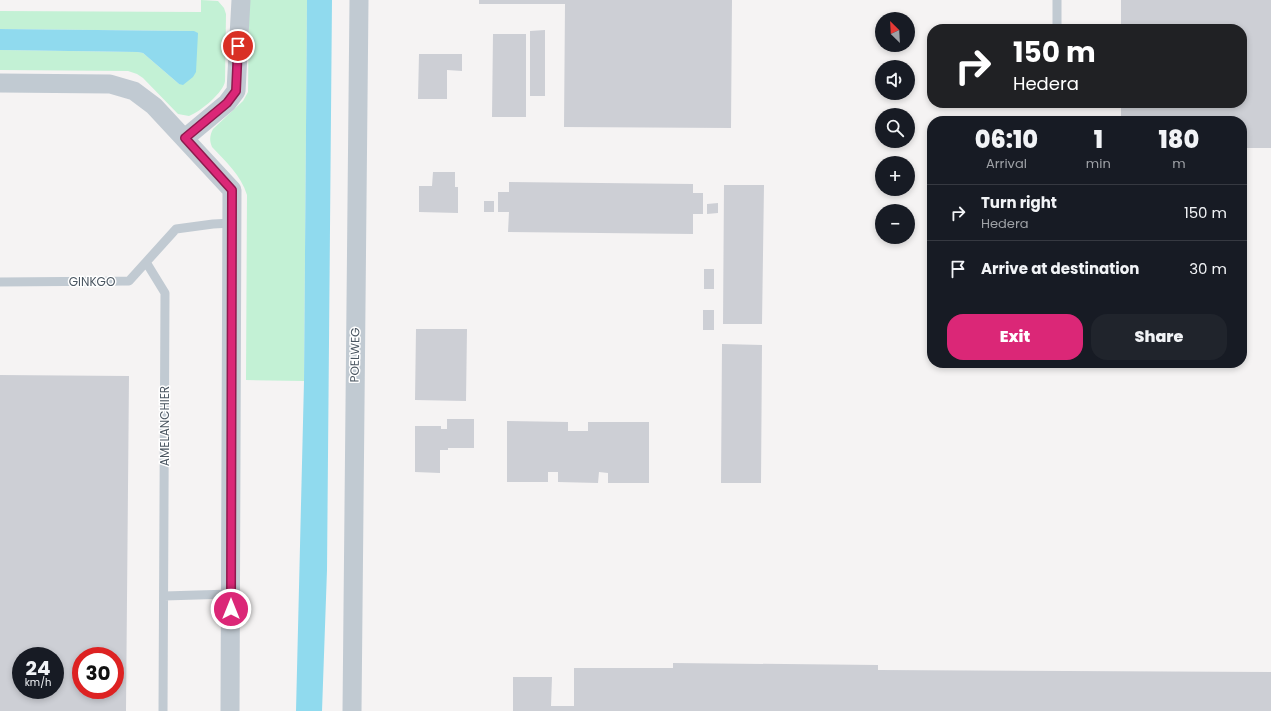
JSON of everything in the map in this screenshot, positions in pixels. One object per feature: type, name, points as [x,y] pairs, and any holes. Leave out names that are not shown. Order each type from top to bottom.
[{"type":"street","points":[[185,138],[227,103],[236,91],[240,0]]},
{"type":"street","name":"POELWEG","points":[[352,711],[359,0]]},
{"type":"street","points":[[0,83],[110,84],[134,91],[154,106],[232,190],[230,711]]},
{"type":"lane","points":[[1057,0],[1057,24]]},
{"type":"lane","name":"GINKGO","points":[[0,282],[129,282],[176,229],[232,223]]},
{"type":"lane","name":"AMELANCHIER","points":[[146,262],[166,292],[163,711]]},
{"type":"lane","points":[[164,596],[231,594]]},
{"type":"green space","points":[[201,0],[218,1],[224,8],[226,14],[225,81],[220,91],[211,101],[189,116],[178,114],[143,78],[128,71],[0,70],[0,50],[137,52],[143,53],[179,84],[194,31],[0,29],[0,11],[201,12]]},
{"type":"green space","points":[[249,0],[307,0],[304,381],[246,380],[247,195],[237,175],[212,147],[210,142],[213,129],[243,101],[248,92]]},
{"type":"water","points":[[307,0],[332,0],[327,570],[322,711],[296,711],[304,381]]},
{"type":"water","points":[[0,29],[194,31],[198,33],[196,72],[193,77],[183,85],[179,84],[143,53],[0,50]]},
{"type":"building","points":[[479,0],[732,0],[731,128],[564,127],[565,4],[479,4]]},
{"type":"building","points":[[1121,0],[1271,0],[1271,148],[1247,148],[1247,116],[1121,116],[1121,108],[1247,108],[1247,24],[1121,24]]},
{"type":"building","points":[[545,30],[545,96],[530,96],[530,31]]},
{"type":"building","points":[[493,34],[526,34],[526,117],[492,117]]},
{"type":"building","points":[[419,54],[462,54],[462,71],[447,70],[447,99],[418,99]]},
{"type":"building","points":[[433,172],[455,172],[455,187],[458,187],[458,213],[419,212],[419,186],[432,186]]},
{"type":"building","points":[[509,182],[693,184],[693,193],[703,193],[703,214],[693,214],[693,234],[508,232],[509,212],[498,212],[498,192],[509,192]]},
{"type":"building","points":[[724,185],[764,185],[762,324],[723,324]]},
{"type":"building","points":[[484,201],[494,201],[494,212],[484,212]]},
{"type":"building","points":[[718,203],[718,213],[707,214],[707,204]]},
{"type":"building","points":[[704,269],[714,269],[714,289],[704,289]]},
{"type":"building","points":[[703,310],[714,310],[714,330],[703,330]]},
{"type":"building","points":[[416,329],[467,329],[466,401],[415,400]]},
{"type":"building","points":[[722,344],[762,345],[761,483],[721,483]]},
{"type":"building","points":[[0,375],[129,376],[126,711],[0,711]]},
{"type":"building","points":[[447,419],[474,419],[474,448],[448,448],[448,450],[440,450],[440,473],[415,472],[415,426],[441,426],[441,429],[447,429]]},
{"type":"building","points":[[507,421],[568,422],[568,431],[588,431],[588,422],[649,422],[649,483],[608,483],[608,473],[599,472],[598,483],[558,482],[558,472],[548,472],[548,482],[507,482]]},
{"type":"building","points":[[673,663],[878,665],[878,670],[1271,672],[1271,711],[513,711],[513,677],[552,677],[551,706],[574,706],[574,668],[673,668]]},
{"type":"route","points":[[231,609],[232,190],[185,138],[227,103],[236,91],[238,46]]}]
